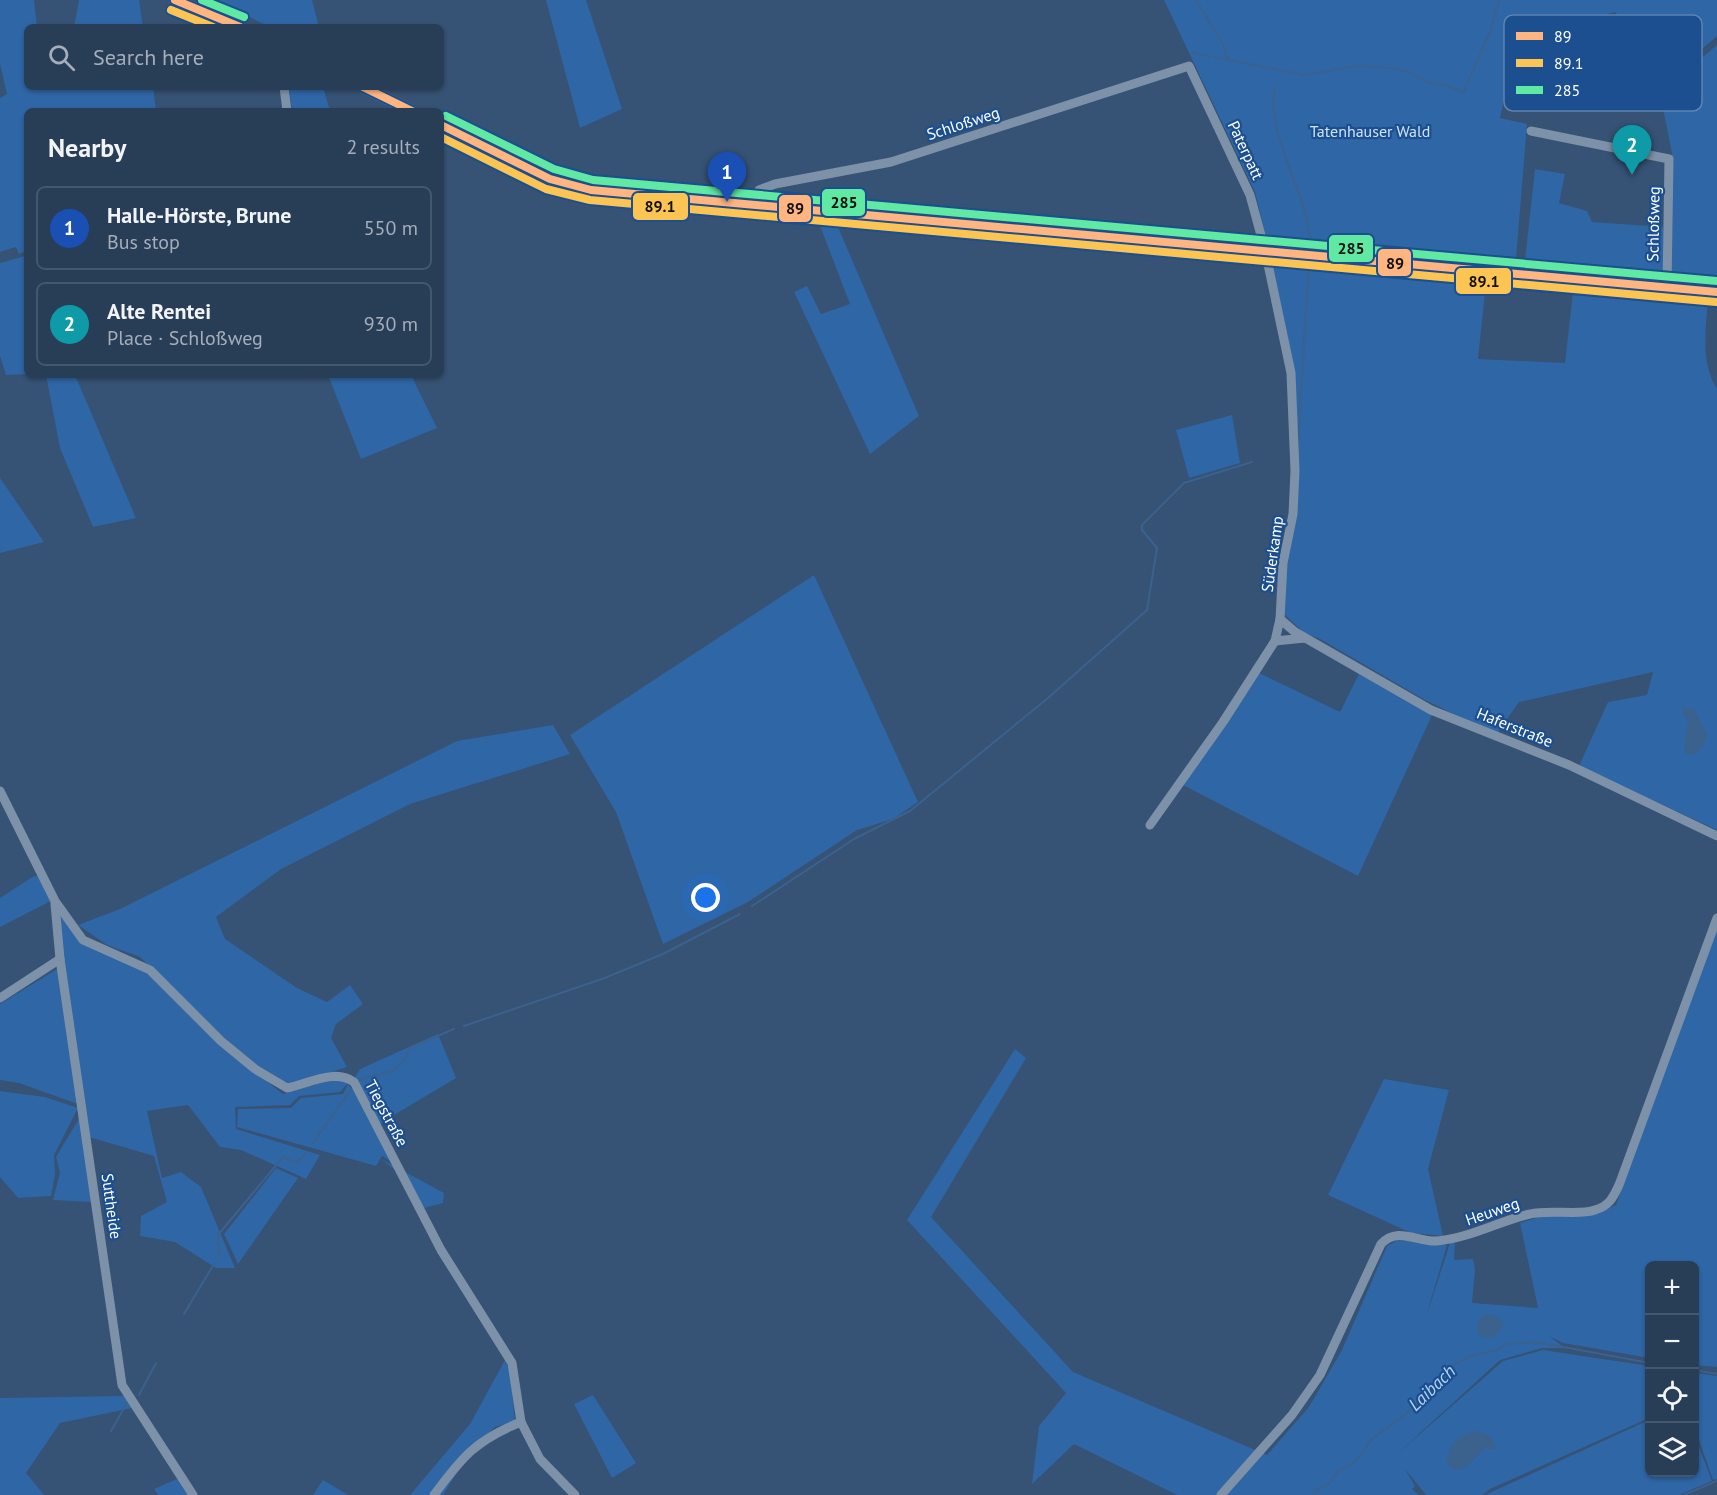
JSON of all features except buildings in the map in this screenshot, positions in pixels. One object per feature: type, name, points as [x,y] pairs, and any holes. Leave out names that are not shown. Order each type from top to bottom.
[{"type":"main road","points":[[175,0],[233,24]]},
{"type":"main road","points":[[369,90],[406,108]]},
{"type":"main road","points":[[444,126],[550,179],[569,186],[1717,292]]},
{"type":"street","name":"Schloßweg","points":[[751,204],[759,190],[775,184],[891,162],[1189,66]]},
{"type":"street","name":"Paterpatt","points":[[1189,66],[1250,195],[1265,250]]},
{"type":"street","points":[[284,90],[287,108]]},
{"type":"street","name":"Schloßweg","points":[[1531,131],[1669,159],[1667,286]]},
{"type":"street","name":"Süderkamp","points":[[1150,825],[1223,722],[1275,641],[1280,619],[1283,563],[1293,514],[1291,373],[1265,250]]},
{"type":"street","name":"Haferstraße","points":[[1280,619],[1305,638],[1431,710],[1569,765],[1717,836]]},
{"type":"street","points":[[1275,641],[1305,638]]},
{"type":"street","name":"Tiegstraße","points":[[0,791],[55,901],[83,940],[150,970],[221,1041],[255,1069],[286,1088],[334,1075],[345,1076],[354,1082],[441,1250],[512,1364],[521,1422],[540,1459],[575,1495]]},
{"type":"street","name":"Suttheide","points":[[55,901],[60,959],[122,1385],[193,1495]]},
{"type":"street","name":"Heuweg","points":[[1221,1495],[1308,1394],[1320,1375],[1381,1244],[1389,1236],[1397,1234],[1434,1241],[1458,1238],[1530,1214],[1556,1210],[1593,1211],[1610,1203],[1619,1185],[1717,918]]},
{"type":"street","points":[[0,998],[60,959]]},
{"type":"street","points":[[435,1495],[461,1459],[491,1434],[521,1422]]},
{"type":"green space","points":[[0,0],[34,0],[37,24],[24,24],[24,90],[153,90],[156,108],[24,108],[24,252],[19,254],[16,247],[0,252],[0,98],[7,94],[0,64]]},
{"type":"green space","points":[[79,0],[139,0],[143,24],[75,24]]},
{"type":"green space","points":[[213,0],[312,0],[318,24],[264,24]]},
{"type":"green space","points":[[546,0],[586,0],[622,109],[580,128]]},
{"type":"green space","name":"Tatenhauser Wald","points":[[1164,0],[1717,0],[1717,36],[1702,49],[1702,15],[1618,15],[1615,12],[1604,15],[1504,15],[1504,100],[1500,118],[1527,124],[1516,259],[1488,265],[1478,359],[1565,363],[1574,283],[1701,296],[1708,299],[1706,356],[1717,389],[1717,830],[1579,766],[1608,702],[1647,695],[1653,672],[1519,702],[1496,735],[1425,700],[1320,639],[1304,633],[1284,614],[1286,561],[1297,516],[1294,372],[1271,261],[1275,256],[1272,246],[1267,241],[1255,192]]},
{"type":"green space","points":[[1717,45],[1717,282],[1686,280],[1670,275],[1672,153],[1664,111],[1702,111],[1702,58]]},
{"type":"green space","points":[[289,90],[324,90],[329,108],[292,108]]},
{"type":"green space","points":[[1535,169],[1565,174],[1559,203],[1587,211],[1592,222],[1663,227],[1663,273],[1525,260]]},
{"type":"green space","points":[[817,218],[835,220],[919,416],[870,454],[794,292],[807,286],[821,314],[850,304]]},
{"type":"green space","points":[[24,256],[24,374],[6,375],[0,356],[0,263]]},
{"type":"green space","points":[[47,378],[76,378],[136,518],[93,527],[60,448]]},
{"type":"green space","points":[[329,378],[412,378],[437,428],[361,459]]},
{"type":"green space","points":[[1232,415],[1240,463],[1189,478],[1176,430]]},
{"type":"green space","points":[[0,478],[44,542],[0,553]]},
{"type":"green space","points":[[814,575],[918,802],[893,819],[857,830],[748,902],[663,944],[616,812],[570,735]]},
{"type":"green space","points":[[1259,673],[1340,712],[1359,674],[1433,713],[1358,876],[1183,785]]},
{"type":"green space","points":[[553,725],[570,754],[410,804],[281,869],[216,917],[225,939],[297,988],[327,1002],[350,985],[363,1004],[336,1024],[331,1038],[347,1067],[288,1086],[255,1067],[140,957],[107,945],[78,925],[120,909],[457,741]]},
{"type":"green space","points":[[34,876],[40,876],[51,901],[0,927],[0,898]]},
{"type":"green space","points":[[61,917],[72,931],[138,964],[219,1044],[283,1094],[334,1079],[348,1083],[340,1092],[299,1096],[290,1105],[235,1107],[236,1129],[320,1155],[306,1179],[241,1150],[220,1147],[188,1105],[147,1111],[162,1178],[181,1172],[201,1187],[235,1268],[216,1268],[175,1242],[140,1236],[141,1216],[167,1202],[154,1156],[82,1135],[92,1202],[53,1200],[60,1173],[56,1157],[86,1107],[19,1083],[0,1080],[0,1004],[62,966],[58,918]]},
{"type":"green space","points":[[1717,926],[1717,1367],[1699,1365],[1699,1261],[1645,1261],[1645,1357],[1563,1343],[1549,1336],[1565,1348],[1542,1348],[1500,1360],[1396,1455],[1503,1361],[1543,1350],[1645,1365],[1645,1420],[1490,1489],[1482,1495],[1426,1495],[1405,1469],[1415,1486],[1412,1489],[1419,1495],[1177,1495],[1074,1444],[1032,1484],[1039,1426],[1066,1393],[907,1220],[1015,1049],[1026,1058],[931,1217],[1073,1372],[1267,1455],[1309,1407],[1342,1350],[1387,1246],[1398,1240],[1447,1245],[1426,1317],[1450,1243],[1455,1242],[1454,1260],[1473,1259],[1475,1269],[1472,1303],[1538,1308],[1520,1223],[1552,1213],[1597,1213],[1616,1205]]},
{"type":"green space","points":[[438,1034],[456,1078],[379,1124],[355,1077],[360,1069]]},
{"type":"green space","points":[[1384,1079],[1449,1090],[1428,1169],[1443,1236],[1411,1233],[1328,1195]]},
{"type":"green space","points":[[348,1084],[357,1095],[392,1162],[382,1156],[376,1166],[237,1127],[238,1109],[291,1108],[301,1098],[343,1094]]},
{"type":"green space","points":[[0,1091],[45,1097],[78,1108],[54,1155],[55,1174],[51,1196],[18,1198],[0,1177]]},
{"type":"green space","points":[[381,1159],[444,1193],[443,1203],[424,1208],[409,1181]]},
{"type":"green space","points":[[276,1168],[298,1178],[238,1264],[224,1234]]},
{"type":"green space","points":[[505,1360],[510,1372],[515,1422],[495,1427],[468,1455],[443,1495],[410,1495],[470,1424]]},
{"type":"green space","points":[[1699,1374],[1717,1376],[1717,1479],[1713,1480],[1699,1440]]},
{"type":"green space","points":[[593,1395],[636,1463],[612,1478],[574,1404]]},
{"type":"green space","points":[[124,1396],[132,1408],[60,1423],[26,1473],[44,1495],[0,1495],[0,1398]]},
{"type":"green space","points":[[1645,1422],[1645,1477],[1699,1477],[1699,1447],[1712,1481],[1679,1495],[1485,1495]]},
{"type":"green space","points":[[177,1479],[188,1495],[158,1495],[154,1489]]},
{"type":"green space","points":[[323,1480],[348,1495],[313,1495]]},
{"type":"shaded area","points":[[1683,707],[1694,709],[1707,735],[1703,746],[1696,754],[1686,755],[1684,748],[1688,721],[1683,713]]},
{"type":"shaded area","points":[[1487,1314],[1498,1317],[1504,1324],[1495,1336],[1485,1338],[1478,1334],[1478,1320]]},
{"type":"shaded area","points":[[1477,1431],[1489,1437],[1496,1449],[1485,1448],[1467,1467],[1455,1470],[1447,1465],[1455,1442],[1464,1435]]},
{"type":"waterway","points":[[1196,0],[1223,44],[1228,60]]},
{"type":"waterway","points":[[1214,57],[1305,75],[1356,66],[1393,68],[1412,73],[1426,82],[1449,86],[1463,93],[1490,32],[1499,0]]},
{"type":"waterway","points":[[1192,52],[1209,56]]},
{"type":"waterway","points":[[1275,87],[1273,104],[1275,123],[1302,202],[1310,239]]},
{"type":"waterway","points":[[1298,444],[1309,261]]},
{"type":"waterway","points":[[752,906],[854,839],[910,811],[1048,698],[1147,610],[1157,548],[1142,530],[1142,525],[1184,483],[1252,462]]},
{"type":"waterway","points":[[464,1026],[602,979],[663,954],[740,914]]},
{"type":"waterway","points":[[358,1080],[392,1071],[405,1060],[411,1047],[454,1029]]},
{"type":"waterway","points":[[313,1143],[351,1089]]},
{"type":"waterway","points":[[219,1257],[218,1235],[283,1157],[298,1163],[306,1152]]},
{"type":"waterway","points":[[184,1314],[214,1264]]},
{"type":"waterway","name":"Laibach","points":[[1314,1495],[1316,1490],[1329,1484],[1338,1471],[1355,1462],[1372,1439],[1415,1407],[1430,1388],[1447,1378],[1452,1366],[1468,1357],[1496,1350],[1507,1344],[1536,1342],[1645,1362]]},
{"type":"waterway","points":[[139,1395],[156,1363]]},
{"type":"waterway","name":"Laibach","points":[[1699,1371],[1717,1374]]},
{"type":"waterway","points":[[111,1431],[127,1403]]},
{"type":"waterway","points":[[1684,1495],[1717,1481]]},
{"type":"transit line","name":"89","points":[[175,0],[233,24]]},
{"type":"transit line","name":"285","points":[[202,0],[244,17]]},
{"type":"transit line","name":"89.1","points":[[171,10],[206,24]]},
{"type":"transit line","name":"89","points":[[369,90],[406,108]]},
{"type":"transit line","name":"285","points":[[446,116],[554,169],[593,180],[1717,281]]},
{"type":"transit line","name":"89","points":[[444,126],[550,179],[591,190],[1717,292]]},
{"type":"transit line","name":"89.1","points":[[444,138],[546,189],[590,200],[1716,302]]},
{"type":"place","name":"Alte Rentei","points":[[1632,175]]},
{"type":"place","name":"Halle-Hörste, Brune","points":[[727,202]]}]
